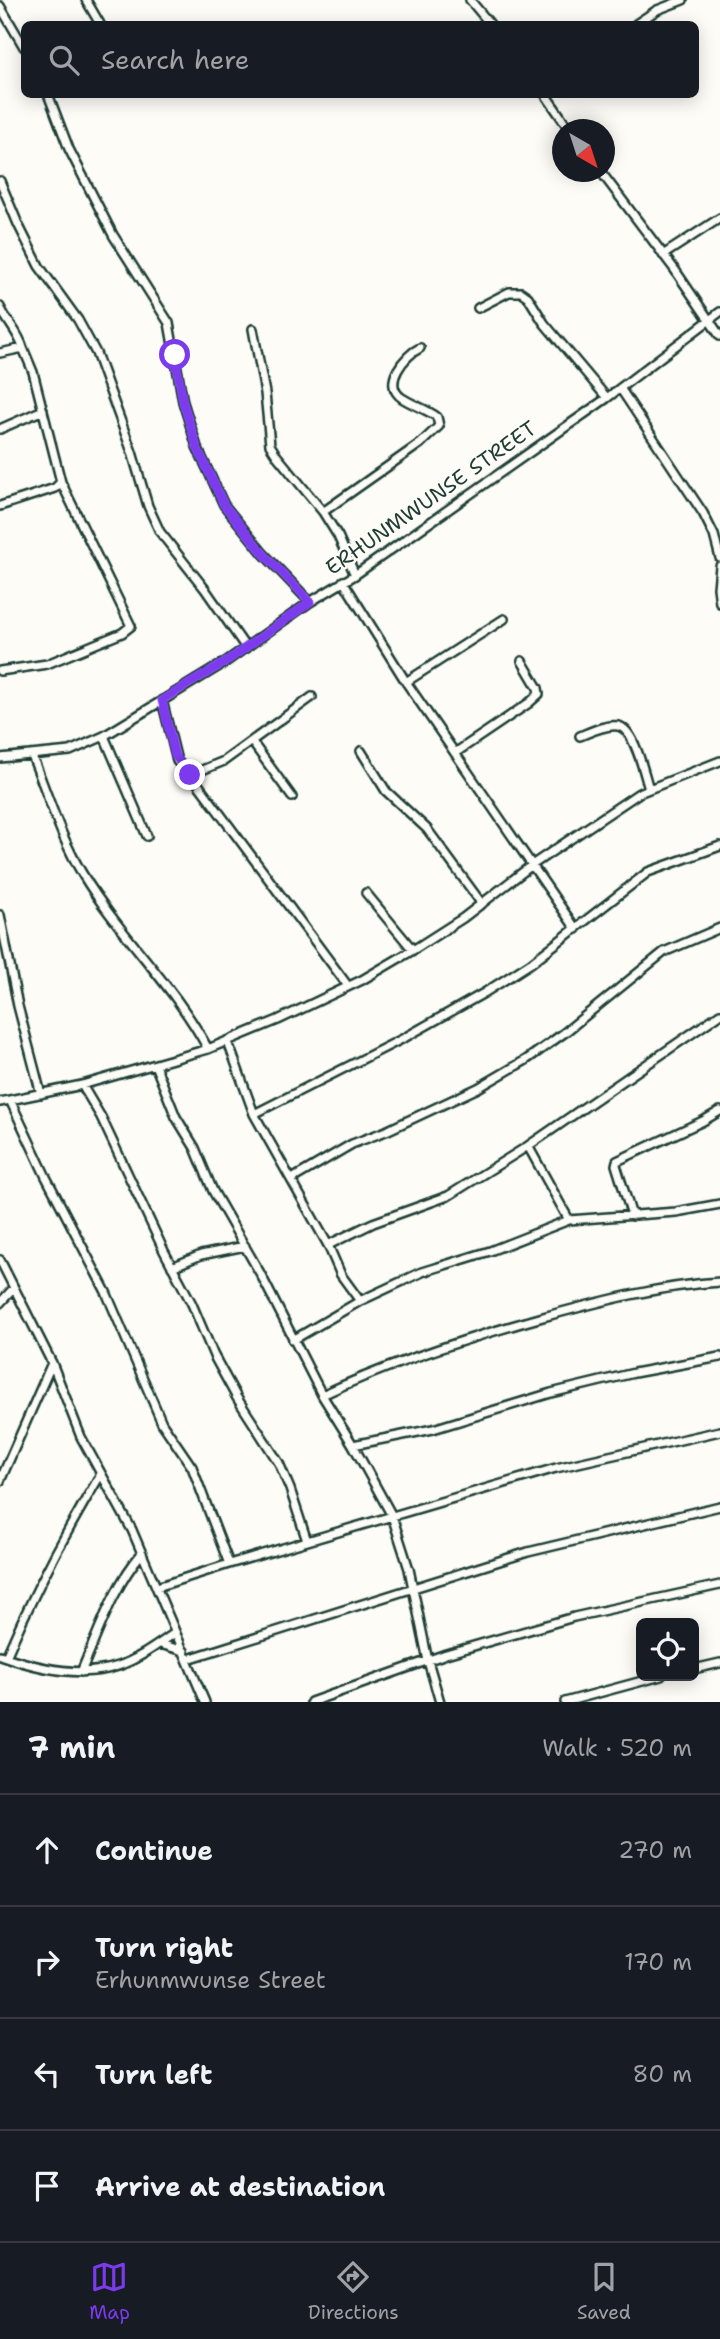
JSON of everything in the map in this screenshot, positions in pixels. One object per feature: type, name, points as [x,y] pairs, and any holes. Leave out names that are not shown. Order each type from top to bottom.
[{"type":"street","points":[[86,0],[98,21]]},
{"type":"street","points":[[470,0],[488,21]]},
{"type":"street","points":[[640,21],[657,10],[682,0]]},
{"type":"street","points":[[0,6],[21,42]]},
{"type":"street","points":[[50,98],[69,149],[113,235],[169,323],[183,402],[197,447],[224,505],[263,553],[310,602]]},
{"type":"street","points":[[548,98],[562,119]]},
{"type":"street","points":[[0,181],[39,266],[78,320],[96,353],[132,452],[148,506],[160,532],[205,589],[246,648]]},
{"type":"street","points":[[608,182],[720,336]]},
{"type":"street","points":[[663,255],[720,218]]},
{"type":"street","points":[[478,308],[509,292],[522,292],[544,323],[607,397]]},
{"type":"street","points":[[0,307],[7,322],[18,335],[33,372],[61,482],[130,624],[130,628],[47,664],[0,671]]},
{"type":"street","name":"ERHUNMWUNSE STREET","points":[[0,758],[69,751],[104,736],[246,648],[310,602],[355,575],[620,388],[720,312]]},
{"type":"street","points":[[253,329],[265,393],[270,445],[276,456],[323,512],[338,536],[355,575]]},
{"type":"street","points":[[0,353],[23,348]]},
{"type":"street","points":[[323,512],[421,443],[439,426],[437,417],[402,398],[397,392],[395,377],[398,368],[409,355],[420,348]]},
{"type":"street","points":[[620,388],[703,513],[714,535],[720,558]]},
{"type":"street","points":[[0,429],[43,411]]},
{"type":"street","points":[[0,506],[55,488],[61,482]]},
{"type":"street","points":[[720,572],[720,603]]},
{"type":"street","points":[[343,582],[405,682],[576,929]]},
{"type":"street","points":[[405,682],[504,619]]},
{"type":"street","points":[[456,753],[539,694],[522,661]]},
{"type":"street","points":[[190,775],[224,761],[312,697]]},
{"type":"street","points":[[162,700],[175,756],[348,986]]},
{"type":"street","points":[[580,736],[619,726],[627,731],[635,746],[649,789]]},
{"type":"street","points":[[104,736],[147,836]]},
{"type":"street","points":[[252,742],[292,797]]},
{"type":"street","points":[[360,751],[386,791],[428,829],[482,904]]},
{"type":"street","points":[[32,756],[82,873],[109,913],[178,1001],[208,1049]]},
{"type":"street","points":[[0,1102],[82,1085],[208,1049],[348,986],[413,950],[482,904],[612,809],[649,789],[720,761]]},
{"type":"street","points":[[254,1114],[404,1038],[484,992],[531,963],[648,872],[720,845]]},
{"type":"street","points":[[366,893],[413,950]]},
{"type":"street","points":[[0,915],[18,1006],[41,1094]]},
{"type":"street","points":[[292,1179],[352,1144],[478,1088],[526,1060],[564,1033],[664,952],[720,928]]},
{"type":"street","points":[[328,1245],[373,1223],[447,1196],[527,1146],[720,1014]]},
{"type":"street","points":[[228,1042],[254,1114],[328,1245],[341,1275],[360,1301]]},
{"type":"street","points":[[155,1065],[181,1128],[195,1148],[213,1191],[245,1246],[322,1395],[392,1517],[413,1588],[428,1661],[440,1702]]},
{"type":"street","points":[[82,1085],[101,1117],[237,1398],[279,1463],[307,1541]]},
{"type":"street","points":[[10,1100],[46,1177],[106,1292],[162,1423],[192,1467],[229,1564]]},
{"type":"street","points":[[632,1216],[617,1161],[720,1111]]},
{"type":"street","points":[[527,1146],[569,1220]]},
{"type":"street","points":[[293,1340],[360,1301],[422,1272],[490,1251],[569,1220],[676,1212],[720,1204]]},
{"type":"street","points":[[172,1267],[201,1255],[245,1246]]},
{"type":"street","points":[[0,1261],[52,1363],[81,1437],[142,1553],[205,1702]]},
{"type":"street","points":[[322,1395],[367,1374],[471,1337],[596,1302],[650,1290],[720,1282]]},
{"type":"street","points":[[0,1303],[14,1288]]},
{"type":"street","points":[[353,1445],[433,1429],[551,1392],[720,1357]]},
{"type":"street","points":[[0,1481],[52,1363]]},
{"type":"street","points":[[157,1587],[556,1468],[720,1431]]},
{"type":"street","points":[[101,1474],[77,1512],[3,1656],[63,1672],[82,1672],[118,1666],[175,1633]]},
{"type":"street","points":[[159,1644],[186,1655],[528,1552],[720,1506]]},
{"type":"street","points":[[82,1672],[118,1586],[126,1571],[142,1553]]},
{"type":"street","points":[[311,1702],[428,1661],[574,1617],[720,1585]]},
{"type":"street","points":[[699,1668],[720,1663]]},
{"type":"street","points":[[565,1702],[643,1681]]},
{"type":"route","points":[[175,355],[183,402],[197,447],[224,505],[263,553],[310,602],[224,663],[162,700],[175,756],[190,775]]}]
